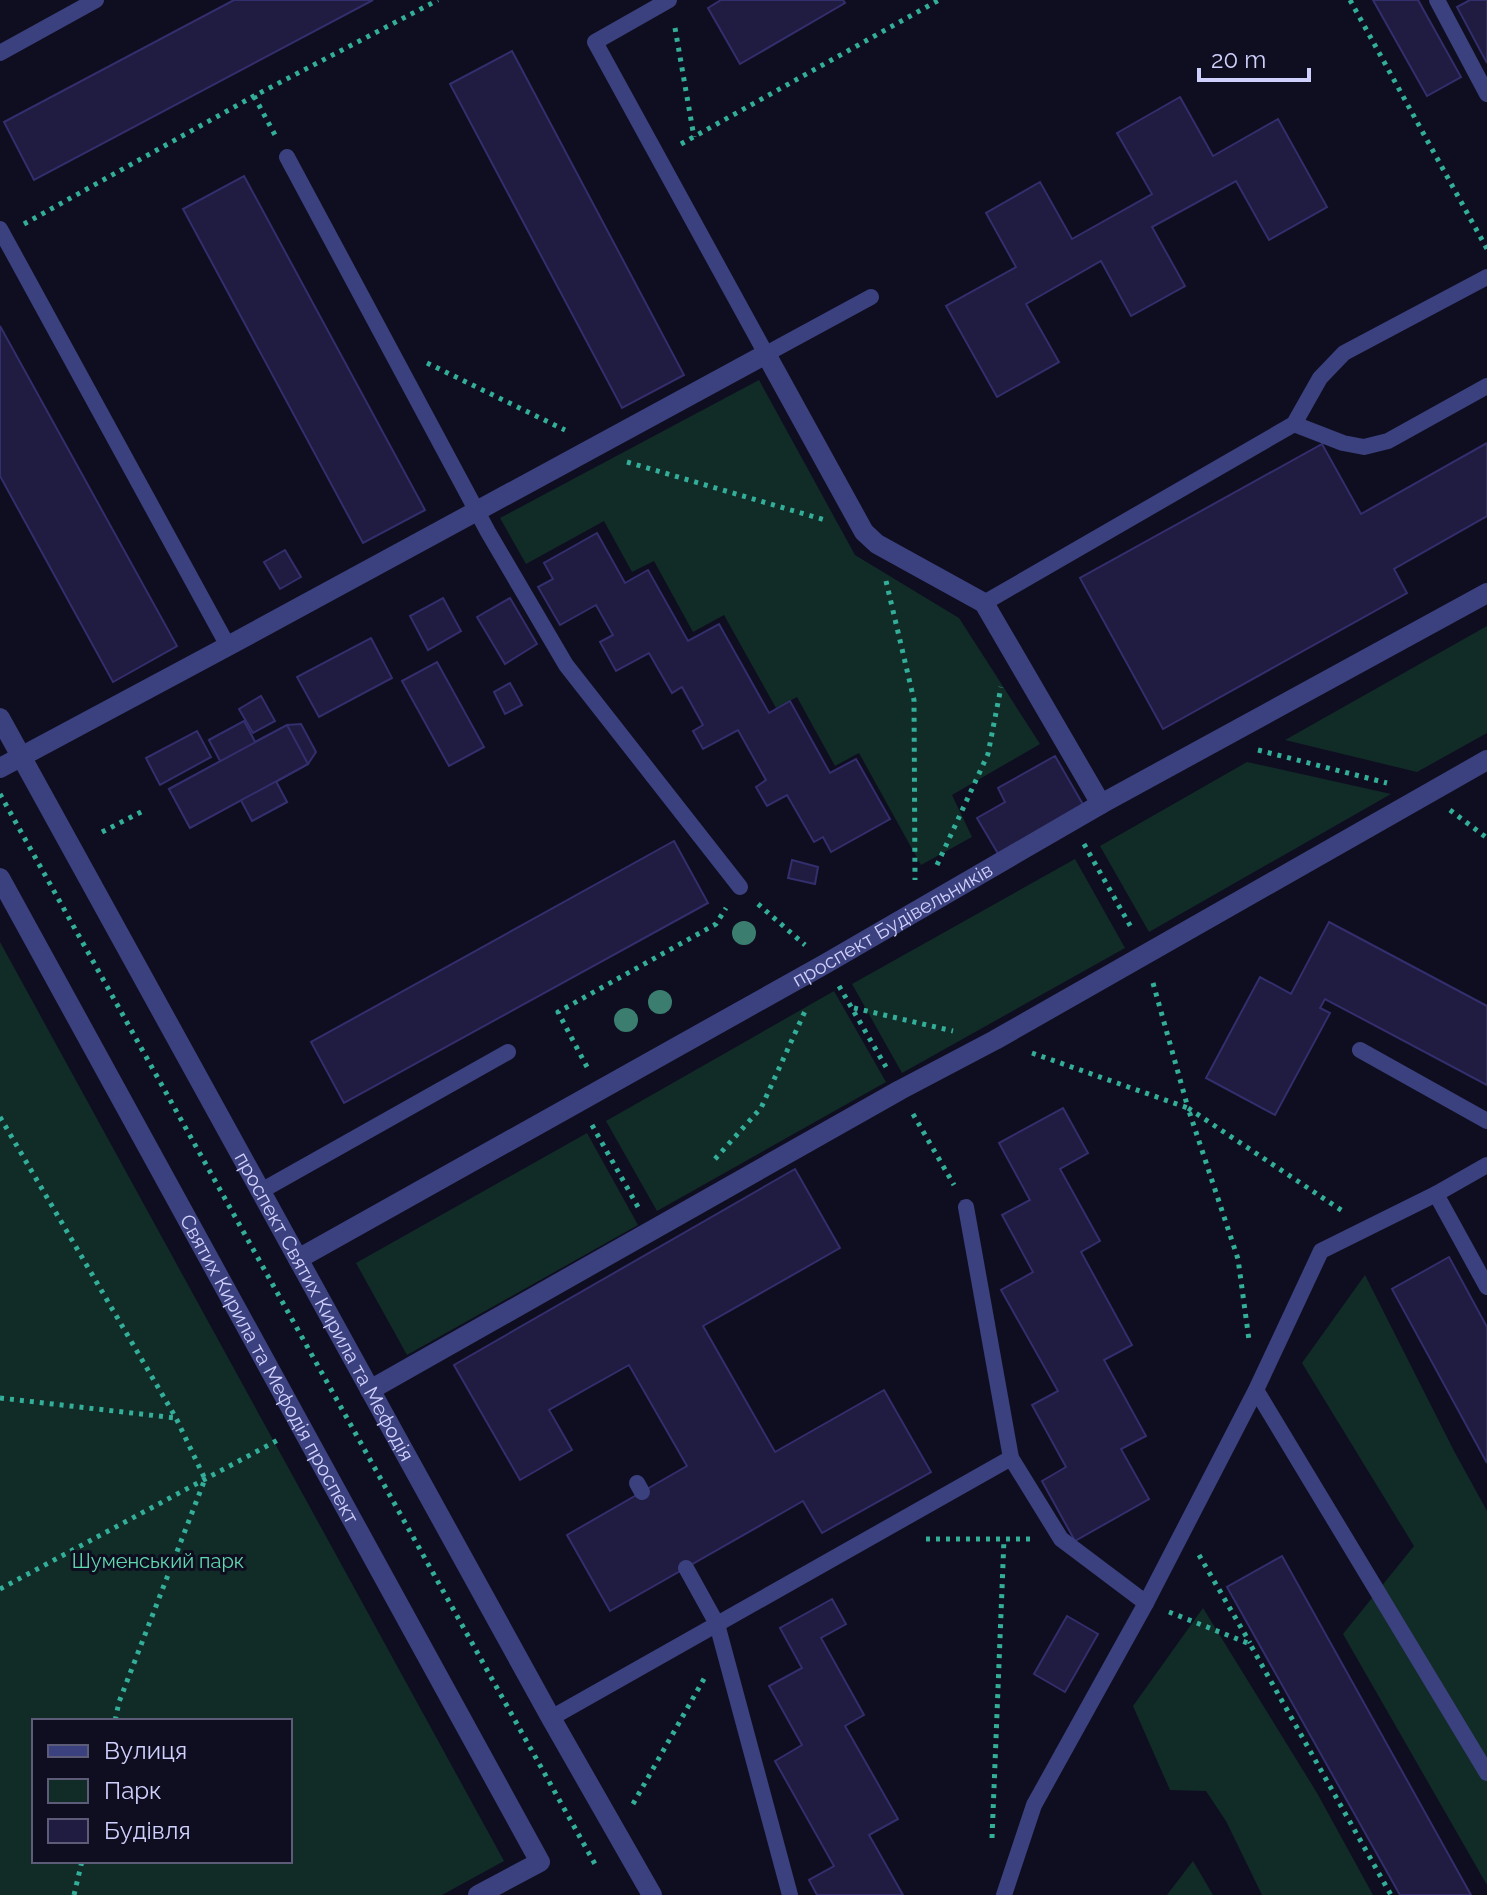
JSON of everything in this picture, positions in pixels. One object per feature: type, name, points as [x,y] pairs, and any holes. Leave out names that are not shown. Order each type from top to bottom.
[{"type":"street","points":[[0,768],[766,354],[870,538],[984,603],[1101,804]]},
{"type":"street","name":"проспект Будівельників","points":[[298,1259],[916,913],[1101,804],[1487,593]]},
{"type":"street","name":"проспект Святих Кирила та Мефодія","points":[[0,718],[551,1718],[652,1895]]},
{"type":"street","points":[[370,1390],[1487,760]]},
{"type":"street","name":"Святих Кирила та Мефодія проспект","points":[[0,878],[540,1862],[478,1895]]},
{"type":"lane","points":[[0,53],[96,0]]},
{"type":"lane","points":[[1437,0],[1487,94]]},
{"type":"lane","points":[[671,8],[595,42],[766,354],[871,297]]},
{"type":"lane","points":[[287,157],[476,510],[566,665],[740,887]]},
{"type":"lane","points":[[2,232],[228,646]]},
{"type":"lane","points":[[984,603],[1294,424],[1320,378],[1344,353],[1487,277]]},
{"type":"lane","points":[[1294,424],[1343,443],[1364,447],[1388,441],[1487,386]]},
{"type":"lane","points":[[1360,1050],[1487,1121]]},
{"type":"lane","points":[[261,1191],[508,1052]]},
{"type":"lane","points":[[1004,1895],[1034,1805],[1146,1603],[1256,1390],[1321,1251],[1487,1165]]},
{"type":"lane","points":[[1436,1194],[1487,1287]]},
{"type":"lane","points":[[966,1207],[1011,1458],[1061,1539],[1146,1603]]},
{"type":"lane","points":[[1256,1390],[1487,1773]]},
{"type":"lane","points":[[551,1718],[1011,1458]]},
{"type":"lane","points":[[686,1568],[717,1624],[790,1895]]},
{"type":"path","points":[[2,232],[438,0]]},
{"type":"path","points":[[658,157],[939,0]]},
{"type":"path","points":[[1350,0],[1487,249]]},
{"type":"path","points":[[671,8],[694,137]]},
{"type":"path","points":[[254,96],[287,157]]},
{"type":"path","points":[[387,344],[598,446],[620,460],[870,538],[914,700],[916,913]]},
{"type":"path","points":[[935,869],[988,754],[1009,643]]},
{"type":"path","points":[[1218,740],[1428,794],[1487,838]]},
{"type":"path","points":[[0,793],[596,1866]]},
{"type":"path","points":[[102,832],[143,811]]},
{"type":"path","points":[[1071,822],[1145,953],[1188,1108],[1238,1259],[1256,1390]]},
{"type":"path","points":[[586,1065],[558,1012],[716,924],[740,887],[825,964],[966,1207]]},
{"type":"path","points":[[711,1164],[761,1108],[806,1007]]},
{"type":"path","points":[[580,1102],[651,1230]]},
{"type":"path","points":[[1188,1108],[1367,1228]]},
{"type":"path","points":[[0,1117],[176,1418],[205,1479],[119,1702],[115,1719]]},
{"type":"path","points":[[0,1589],[370,1390]]},
{"type":"path","points":[[0,1398],[176,1418]]},
{"type":"path","points":[[1184,1529],[1391,1895]]},
{"type":"path","points":[[869,1538],[1061,1539]]},
{"type":"path","points":[[992,1849],[1004,1539]]},
{"type":"path","points":[[1146,1603],[1250,1644]]},
{"type":"path","points":[[617,1833],[723,1645]]},
{"type":"path","points":[[74,1895],[82,1863]]},
{"type":"green space","points":[[759,380],[855,555],[959,618],[1040,744],[952,795],[972,837],[921,865],[859,753],[835,766],[797,697],[776,708],[724,615],[693,632],[654,561],[632,572],[604,521],[526,564],[500,518]]},
{"type":"green space","points":[[1487,626],[1487,733],[1417,772],[1285,740]]},
{"type":"green space","points":[[1247,762],[1391,794],[1149,932],[1100,846]]},
{"type":"green space","points":[[1075,859],[1125,948],[902,1073],[852,984]]},
{"type":"green space","name":"Шуменський парк","points":[[0,942],[504,1861],[442,1895],[0,1895]]},
{"type":"green space","points":[[834,991],[886,1082],[657,1211],[606,1121]]},
{"type":"green space","points":[[587,1133],[638,1225],[407,1355],[356,1263]]},
{"type":"green space","points":[[1365,1275],[1487,1511],[1487,1885],[1343,1634],[1414,1546],[1302,1363]]},
{"type":"green space","points":[[1203,1608],[1317,1793],[1373,1895],[1262,1895],[1226,1821],[1206,1791],[1170,1790],[1133,1706]]},
{"type":"green space","points":[[1193,1861],[1213,1895],[1167,1895]]},
{"type":"building","points":[[234,0],[373,0],[34,180],[4,122]]},
{"type":"building","points":[[721,0],[843,0],[845,3],[740,64],[708,8]]},
{"type":"building","points":[[1373,0],[1418,0],[1461,77],[1427,96]]},
{"type":"building","points":[[1470,0],[1487,0],[1487,63],[1457,7]]},
{"type":"building","points":[[512,51],[684,375],[622,408],[450,84]]},
{"type":"building","points":[[1180,97],[1213,156],[1278,119],[1327,207],[1269,240],[1236,181],[1152,227],[1185,286],[1131,316],[1101,261],[1026,304],[1059,362],[997,397],[946,306],[1016,267],[986,213],[1040,182],[1072,239],[1152,194],[1117,133]]},
{"type":"building","points":[[244,176],[425,510],[363,543],[183,209]]},
{"type":"building","points":[[0,326],[177,646],[113,682],[0,476]]},
{"type":"building","points":[[1487,443],[1487,516],[1394,569],[1407,593],[1163,729],[1080,578],[1322,444],[1361,514]]},
{"type":"building","points":[[597,533],[625,583],[648,570],[688,641],[719,624],[769,713],[790,701],[830,773],[856,759],[890,819],[831,852],[823,837],[814,842],[787,795],[767,806],[756,787],[766,780],[738,730],[703,749],[693,731],[703,725],[682,687],[672,693],[649,653],[616,671],[600,642],[613,635],[596,605],[560,625],[538,587],[553,579],[544,563]]},
{"type":"building","points":[[285,550],[301,577],[280,589],[264,562]]},
{"type":"building","points":[[443,598],[461,631],[428,650],[410,616]]},
{"type":"building","points":[[510,598],[537,644],[505,664],[477,617]]},
{"type":"building","points":[[371,638],[392,678],[319,717],[297,677]]},
{"type":"building","points":[[437,662],[484,747],[449,766],[402,681]]},
{"type":"building","points":[[510,683],[522,705],[505,714],[494,692]]},
{"type":"building","points":[[261,696],[275,721],[253,733],[239,709]]},
{"type":"building","points":[[244,721],[255,742],[287,725],[301,724],[316,752],[308,764],[276,782],[287,802],[252,821],[241,800],[190,828],[169,789],[221,761],[209,740]]},
{"type":"building","points":[[244,721],[287,802],[252,821],[209,740]]},
{"type":"building","points":[[287,725],[308,764],[190,828],[169,789]]},
{"type":"building","points":[[197,731],[211,757],[160,785],[146,758]]},
{"type":"building","points":[[1055,756],[1085,808],[1000,857],[977,818],[1005,802],[998,788]]},
{"type":"building","points":[[674,841],[708,903],[344,1103],[311,1042]]},
{"type":"building","points":[[792,860],[818,867],[815,884],[788,878]]},
{"type":"building","points":[[1329,922],[1487,1006],[1487,1085],[1325,999],[1320,1008],[1330,1013],[1275,1115],[1206,1078],[1260,977],[1291,994]]},
{"type":"building","points":[[1063,1108],[1088,1153],[1060,1169],[1100,1241],[1081,1252],[1132,1345],[1104,1360],[1146,1436],[1121,1449],[1149,1499],[1075,1541],[1042,1481],[1066,1467],[1032,1405],[1058,1391],[1001,1290],[1033,1272],[1002,1215],[1030,1200],[999,1143]]},
{"type":"building","points":[[795,1169],[840,1248],[703,1326],[775,1452],[884,1390],[931,1472],[822,1533],[803,1501],[610,1611],[567,1535],[687,1466],[629,1365],[549,1410],[572,1450],[520,1480],[454,1365]]},
{"type":"building","points":[[1449,1257],[1487,1327],[1487,1463],[1392,1289]]},
{"type":"building","points":[[1282,1556],[1471,1895],[1400,1895],[1227,1587]]},
{"type":"building","points":[[832,1599],[846,1624],[821,1638],[864,1715],[845,1726],[898,1819],[869,1835],[903,1895],[817,1895],[809,1880],[834,1866],[775,1761],[802,1745],[769,1686],[802,1668],[780,1628]]},
{"type":"building","points":[[1067,1616],[1098,1634],[1065,1692],[1034,1674]]}]
